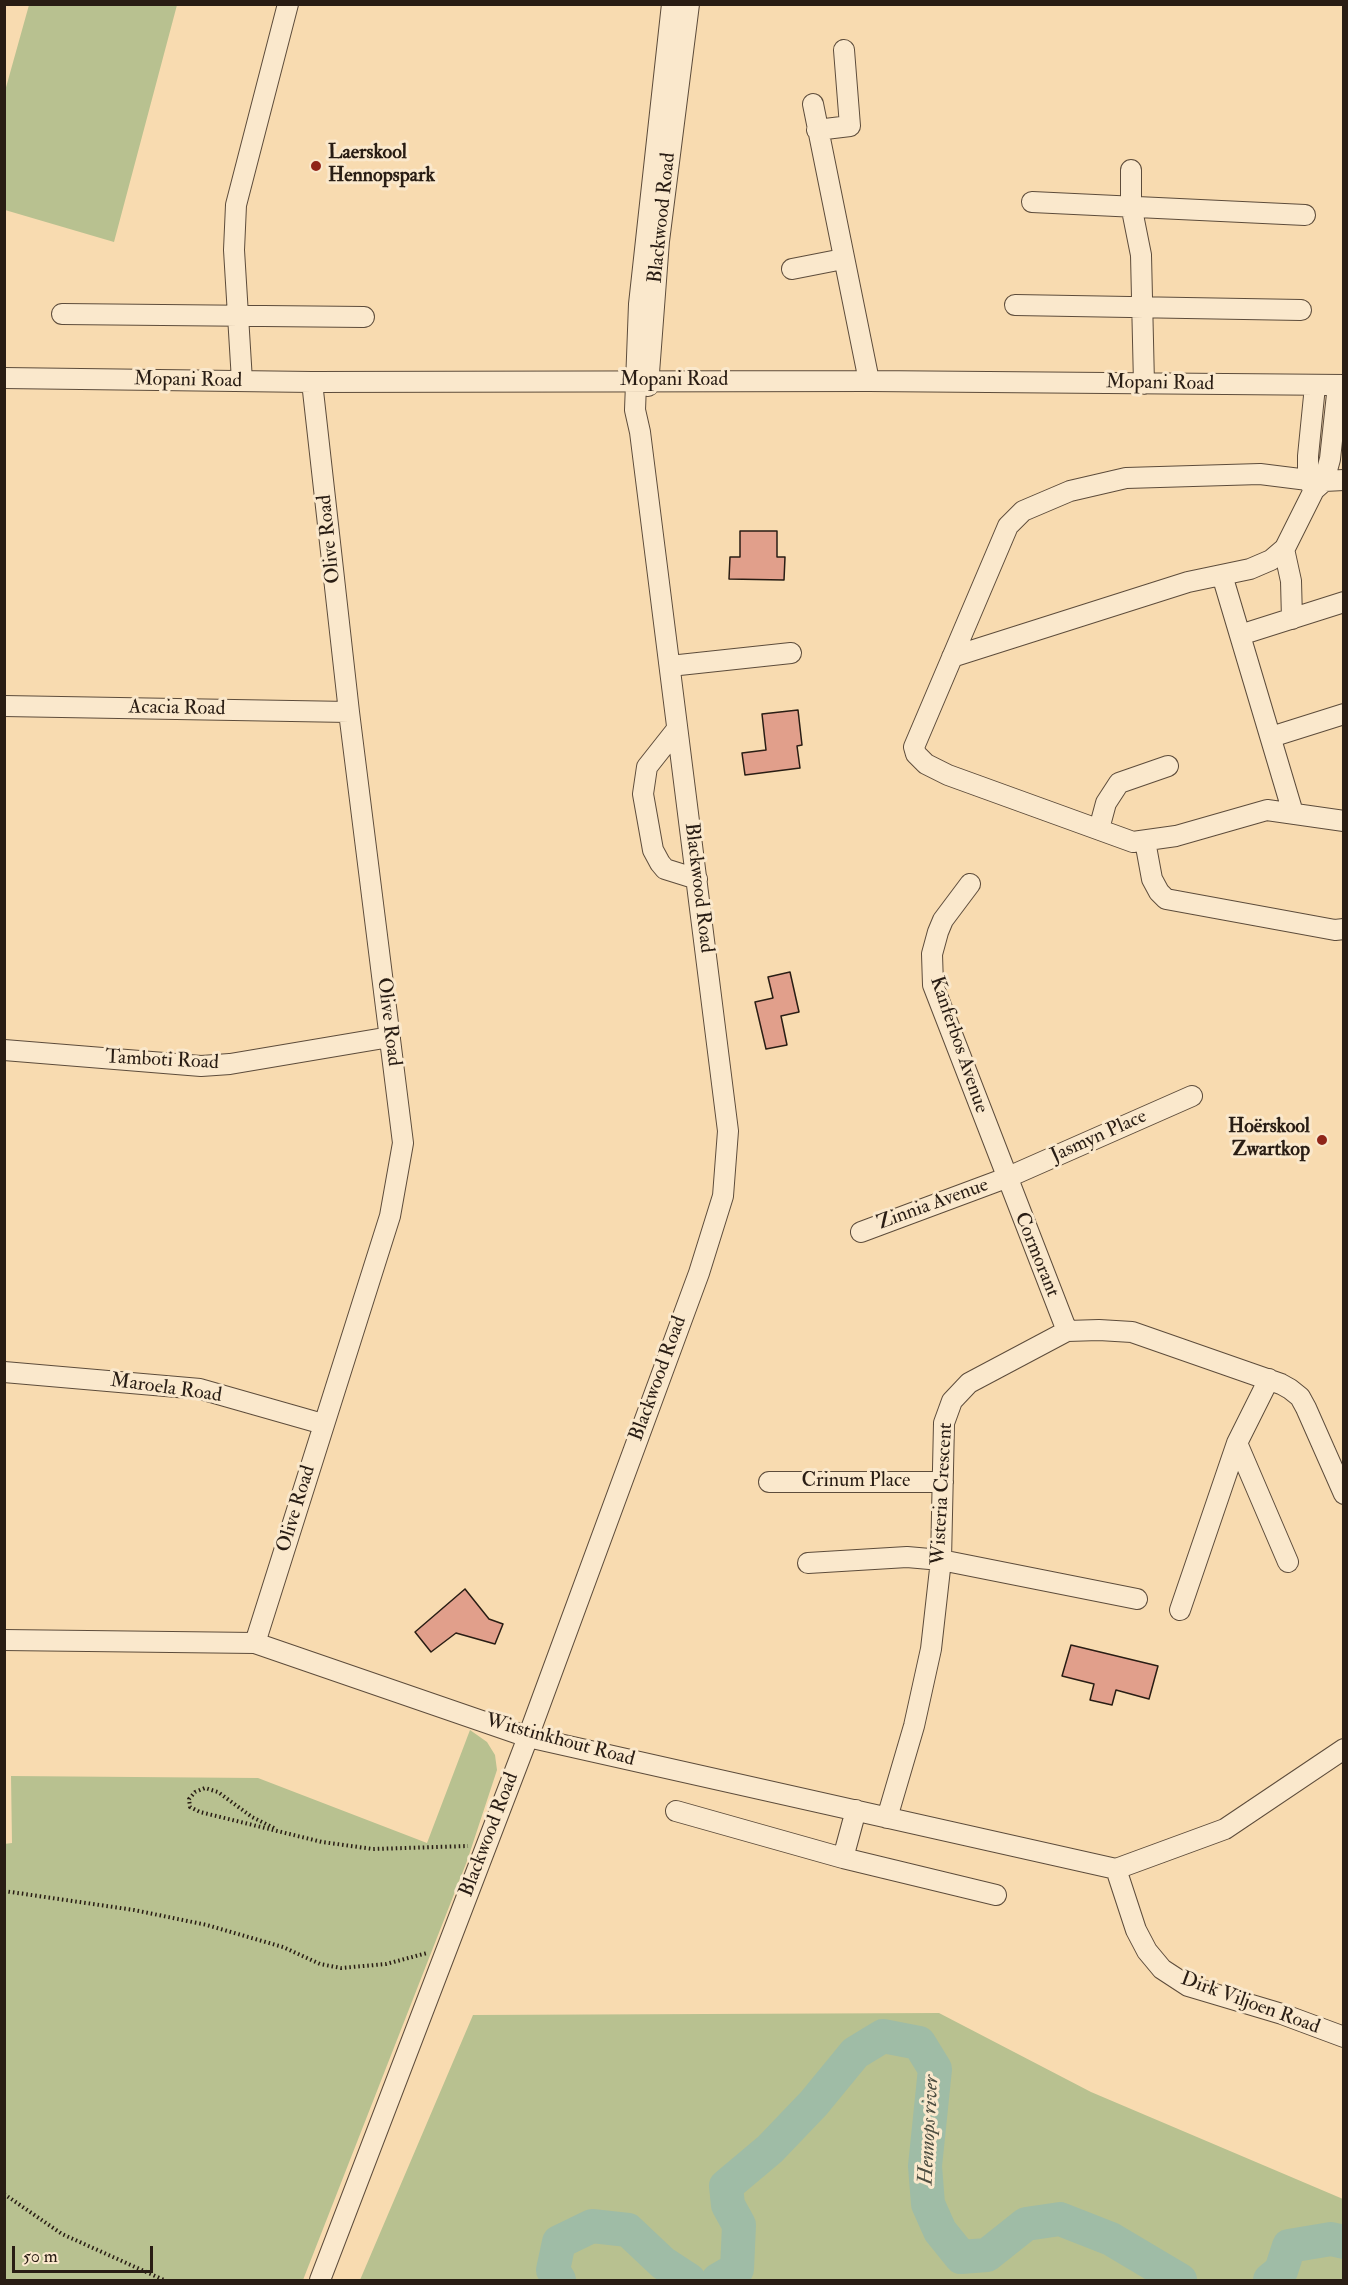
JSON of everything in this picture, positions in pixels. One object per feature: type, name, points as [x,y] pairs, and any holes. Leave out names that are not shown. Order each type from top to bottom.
[{"type":"street","points":[[242,381],[234,250],[236,205],[288,4]]},
{"type":"street","name":"Blackwood Road","points":[[320,2280],[528,1737],[699,1273],[723,1196],[728,1131],[640,432],[646,418],[642,381],[645,239],[672,4]]},
{"type":"street","name":"Blackwood Road","points":[[642,381],[689,4]]},
{"type":"street","points":[[817,130],[850,126],[844,50]]},
{"type":"street","points":[[813,104],[868,381]]},
{"type":"street","points":[[1131,170],[1131,205],[1140,241],[1144,384]]},
{"type":"street","points":[[1032,202],[1305,215]]},
{"type":"street","points":[[792,269],[843,259]]},
{"type":"street","points":[[1015,305],[1301,310]]},
{"type":"street","points":[[62,314],[364,317]]},
{"type":"street","name":"Mopani Road","points":[[4,378],[312,382],[868,381],[1341,385]]},
{"type":"street","name":"Olive Road","points":[[255,1643],[390,1216],[403,1143],[349,712],[312,382]]},
{"type":"street","points":[[952,657],[1188,582],[1250,569],[1271,560],[1284,549],[1315,484],[1330,459],[1341,385]]},
{"type":"street","points":[[1315,484],[1316,386]]},
{"type":"street","points":[[1344,480],[1315,484],[1260,474],[1126,478],[1070,491],[1023,511],[1008,526],[914,747],[916,754],[926,764],[948,776],[1133,842],[1176,836],[1267,810],[1344,821]]},
{"type":"street","points":[[1284,549],[1291,580],[1292,618]]},
{"type":"street","points":[[1222,575],[1293,813]]},
{"type":"street","points":[[1240,635],[1344,602]]},
{"type":"street","points":[[670,666],[791,653]]},
{"type":"street","name":"Acacia Road","points":[[4,706],[349,712]]},
{"type":"street","points":[[1270,737],[1344,714]]},
{"type":"street","points":[[677,729],[647,767],[643,794],[647,825],[653,850],[665,869],[697,879]]},
{"type":"street","points":[[1098,829],[1106,803],[1119,783],[1168,766]]},
{"type":"street","points":[[1145,841],[1152,879],[1166,899],[1335,930],[1344,929]]},
{"type":"street","name":"Kanferbos Avenue","points":[[970,884],[943,920],[938,932],[932,954],[933,985],[1006,1178]]},
{"type":"street","name":"Tamboti Road","points":[[4,1050],[201,1066],[230,1064],[390,1037]]},
{"type":"street","name":"Jasmyn Place","points":[[1006,1178],[1192,1095]]},
{"type":"street","name":"Zinnia Avenue","points":[[861,1232],[1006,1178]]},
{"type":"street","name":"Cormorant","points":[[1006,1178],[1066,1331]]},
{"type":"street","name":"Wisteria Crescent","points":[[887,1818],[914,1726],[931,1649],[940,1560],[944,1423],[952,1401],[969,1383],[1066,1331],[1099,1329],[1132,1332],[1269,1379],[1300,1397],[1344,1494]]},
{"type":"street","name":"Maroela Road","points":[[4,1372],[200,1389],[323,1424]]},
{"type":"street","points":[[1180,1610],[1237,1443],[1269,1379]]},
{"type":"street","points":[[1237,1443],[1288,1562]]},
{"type":"street","name":"Crinum Place","points":[[769,1482],[943,1482]]},
{"type":"street","points":[[808,1563],[907,1557],[940,1560],[1137,1599]]},
{"type":"street","name":"Witstinkhout Road","points":[[4,1641],[255,1643],[528,1737],[1116,1869]]},
{"type":"street","points":[[1116,1869],[1225,1829],[1344,1749]]},
{"type":"street","points":[[843,1858],[856,1810]]},
{"type":"street","points":[[676,1811],[843,1858],[996,1895]]},
{"type":"street","name":"Dirk Viljoen Road","points":[[1116,1869],[1136,1930],[1146,1951],[1162,1969],[1188,1986],[1282,2014],[1344,2037]]},
{"type":"path","points":[[274,1828],[212,1790],[205,1788],[195,1792],[189,1799],[190,1807],[200,1812],[274,1828],[322,1842],[373,1849],[458,1848],[487,1843]]},
{"type":"path","points":[[4,1891],[134,1910],[207,1925],[283,1947],[320,1964],[341,1968],[386,1964],[447,1948]]},
{"type":"path","points":[[4,2194],[62,2234],[164,2280]]},
{"type":"green space","points":[[29,5],[177,5],[114,242],[5,210],[5,91]]},
{"type":"green space","points":[[470,1730],[487,1742],[495,1755],[497,1770],[467,1861],[303,2280],[5,2280],[4,1844],[12,1843],[11,1776],[258,1778],[427,1843]]},
{"type":"green space","points":[[939,2013],[1091,2092],[1343,2199],[1343,2280],[360,2280],[473,2015]]},
{"type":"building","points":[[740,531],[777,531],[777,557],[785,557],[784,580],[729,579],[730,557],[740,557]]},
{"type":"building","points":[[798,710],[802,745],[797,746],[800,768],[745,775],[742,753],[766,750],[762,714]]},
{"type":"building","points":[[790,972],[799,1012],[781,1016],[787,1045],[766,1049],[755,1002],[773,998],[768,977]]},
{"type":"building","points":[[465,1589],[489,1619],[503,1624],[495,1644],[456,1633],[431,1652],[415,1632]]},
{"type":"building","points":[[1071,1645],[1158,1666],[1149,1699],[1116,1690],[1112,1705],[1090,1700],[1094,1684],[1062,1676]]},
{"type":"waterway","name":"Hennops river","points":[[718,2280],[737,2269],[739,2225],[728,2205],[726,2186],[770,2149],[814,2103],[855,2053],[883,2036],[919,2043],[935,2069],[925,2166],[928,2204],[940,2231],[961,2257],[987,2255],[1026,2224],[1060,2219],[1111,2239],[1180,2280]]},
{"type":"waterway","name":"Hennops river","points":[[559,2280],[553,2270],[559,2242],[592,2226],[628,2230],[663,2263],[689,2280]]},
{"type":"waterway","name":"Hennops river","points":[[1270,2280],[1281,2271],[1289,2246],[1331,2239],[1344,2242]]},
{"type":"place","name":"Laerskool Hennopspark","points":[[316,166]]},
{"type":"place","name":"Hoërskool Zwartkop","points":[[1322,1140]]}]
